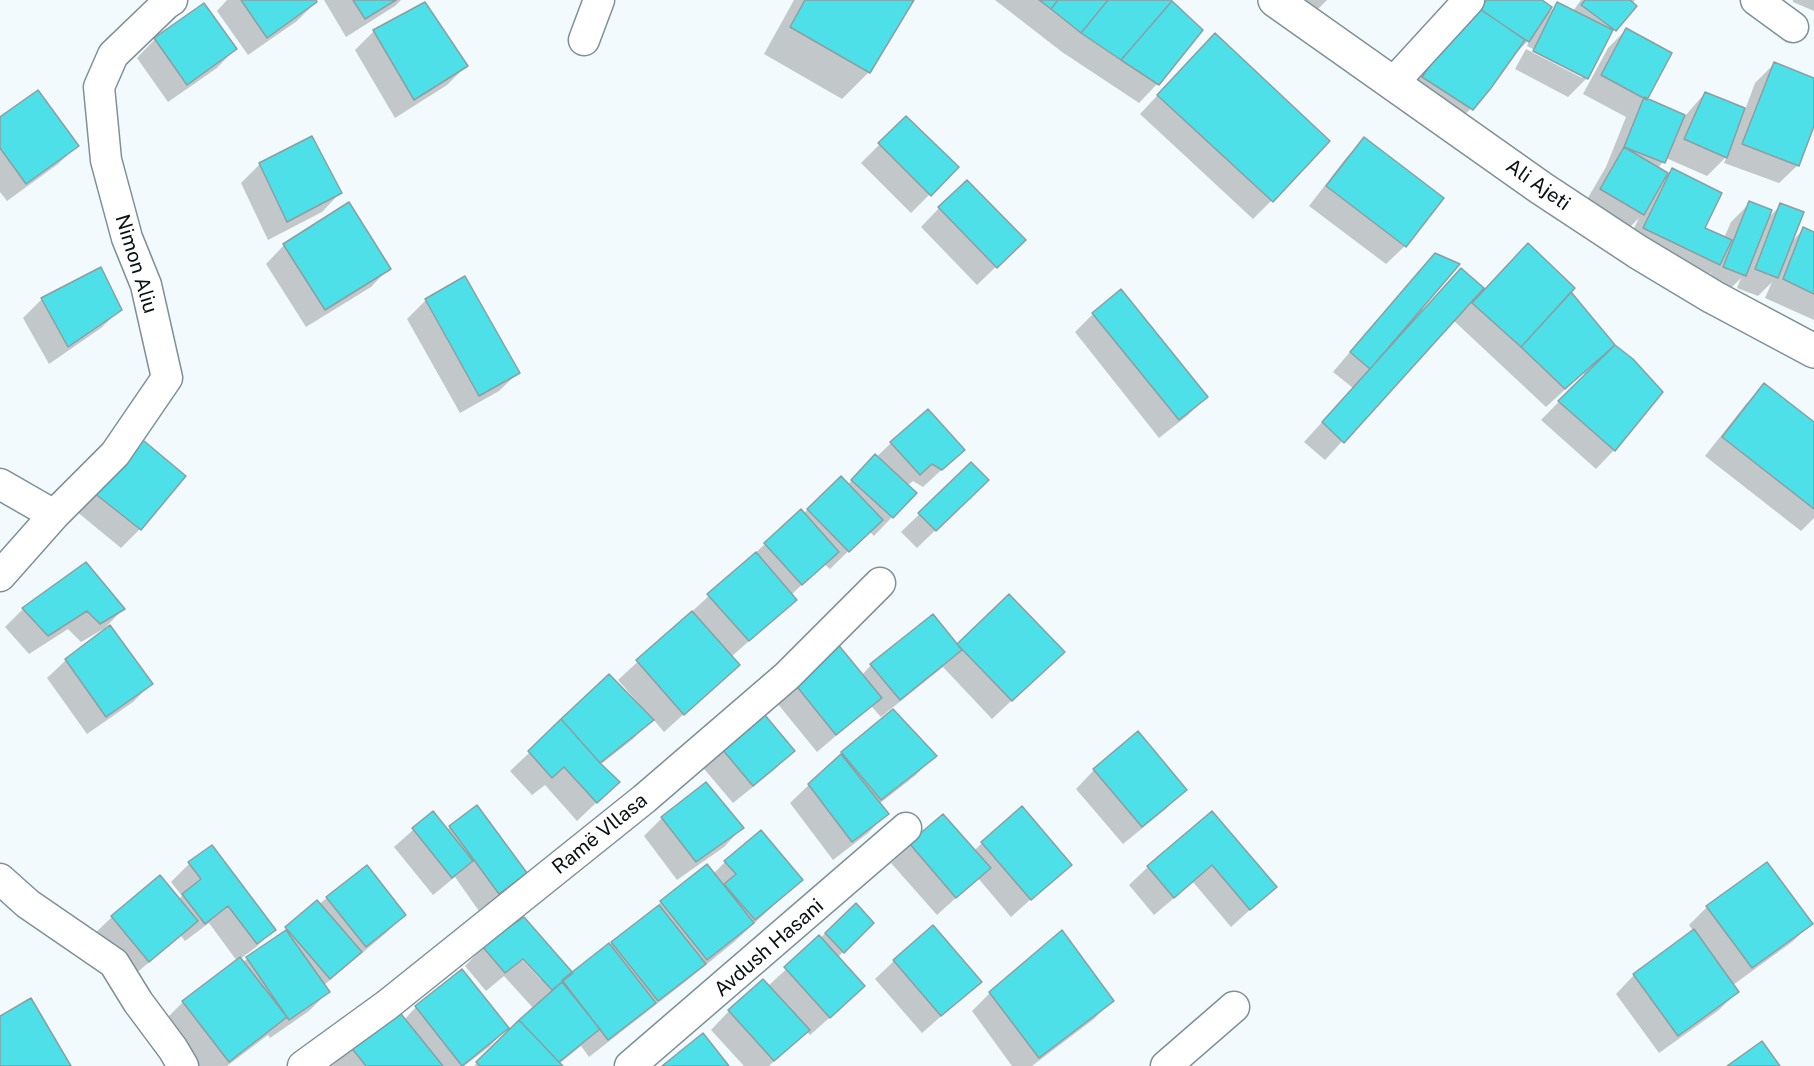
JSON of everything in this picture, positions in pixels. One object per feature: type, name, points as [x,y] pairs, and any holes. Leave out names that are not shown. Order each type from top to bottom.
[{"type":"main road","name":"Ali Ajeti","points":[[1275,0],[1541,188],[1638,252],[1713,297],[1814,351]]},
{"type":"street","name":"Nimon Aliu","points":[[0,576],[54,515],[115,454],[167,378],[146,285],[127,238],[106,160],[99,87],[113,56],[172,0]]},
{"type":"street","points":[[584,40],[599,0]]},
{"type":"street","points":[[1394,83],[1468,0]]},
{"type":"street","points":[[1756,0],[1793,27]]},
{"type":"street","points":[[0,484],[54,515]]},
{"type":"street","name":"Ramë Vllasa","points":[[303,1066],[387,1005],[644,799],[787,676],[880,583]]},
{"type":"street","name":"Avdush Hasani","points":[[630,1066],[906,828]]},
{"type":"street","points":[[0,879],[28,904],[114,963],[183,1066]]},
{"type":"street","points":[[1166,1066],[1234,1007]]},
{"type":"building","points":[[241,0],[316,0],[317,2],[267,38]]},
{"type":"building","points":[[353,0],[396,0],[365,19]]},
{"type":"building","points":[[805,0],[914,0],[870,73],[790,27]]},
{"type":"building","points":[[1039,0],[1058,0],[1051,9]]},
{"type":"building","points":[[1058,0],[1108,0],[1081,33],[1051,9]]},
{"type":"building","points":[[1108,0],[1172,1],[1121,60],[1081,33]]},
{"type":"building","points":[[1487,0],[1542,0],[1552,7],[1529,42],[1478,8]]},
{"type":"building","points":[[1585,0],[1630,0],[1637,6],[1616,31],[1581,5]]},
{"type":"building","points":[[1172,1],[1203,30],[1159,85],[1121,60]]},
{"type":"building","points":[[425,2],[468,66],[414,100],[373,30]]},
{"type":"building","points":[[1557,2],[1613,30],[1588,79],[1533,51]]},
{"type":"building","points":[[204,3],[237,49],[187,85],[154,38]]},
{"type":"building","points":[[1473,4],[1525,40],[1473,110],[1422,77]]},
{"type":"building","points":[[1626,28],[1672,53],[1647,100],[1601,75]]},
{"type":"building","points":[[1215,33],[1330,141],[1273,202],[1157,95]]},
{"type":"building","points":[[1774,62],[1814,78],[1814,126],[1799,166],[1742,144]]},
{"type":"building","points":[[38,90],[79,146],[26,184],[0,148],[0,117]]},
{"type":"building","points":[[1705,92],[1745,108],[1727,158],[1684,139]]},
{"type":"building","points":[[1644,97],[1685,115],[1665,163],[1624,147]]},
{"type":"building","points":[[906,116],[959,167],[931,196],[878,143]]},
{"type":"building","points":[[312,136],[342,193],[287,222],[259,163]]},
{"type":"building","points":[[1364,137],[1444,198],[1406,247],[1326,186]]},
{"type":"building","points":[[1624,147],[1668,173],[1644,215],[1600,189]]},
{"type":"building","points":[[1672,168],[1722,193],[1705,228],[1732,240],[1720,265],[1643,228]]},
{"type":"building","points":[[967,180],[1026,240],[997,268],[938,207]]},
{"type":"building","points":[[1749,201],[1772,210],[1746,276],[1723,267]]},
{"type":"building","points":[[349,202],[391,269],[325,310],[283,244]]},
{"type":"building","points":[[1780,203],[1804,212],[1778,278],[1755,269]]},
{"type":"building","points":[[1803,227],[1814,232],[1814,294],[1783,279]]},
{"type":"building","points":[[1528,243],[1575,288],[1521,347],[1472,303]]},
{"type":"building","points":[[1435,253],[1460,264],[1370,369],[1350,352]]},
{"type":"building","points":[[101,267],[122,310],[68,347],[41,298]]},
{"type":"building","points":[[1461,268],[1484,288],[1344,443],[1322,422]]},
{"type":"building","points":[[465,276],[520,373],[479,396],[425,299]]},
{"type":"building","points":[[1121,289],[1208,397],[1179,420],[1092,313]]},
{"type":"building","points":[[1571,292],[1615,345],[1565,389],[1521,347]]},
{"type":"building","points":[[1615,345],[1633,359],[1663,392],[1615,451],[1558,401]]},
{"type":"building","points":[[1764,383],[1814,422],[1814,509],[1722,437]]},
{"type":"building","points":[[928,409],[965,450],[942,470],[932,464],[920,475],[890,442]]},
{"type":"building","points":[[138,436],[186,476],[141,530],[93,492]]},
{"type":"building","points":[[875,454],[917,493],[893,518],[851,480]]},
{"type":"building","points":[[971,462],[989,480],[936,531],[918,513]]},
{"type":"building","points":[[841,476],[883,520],[849,552],[807,509]]},
{"type":"building","points":[[801,509],[839,552],[802,585],[764,543]]},
{"type":"building","points":[[756,552],[797,600],[749,641],[707,594]]},
{"type":"building","points":[[86,562],[125,609],[100,624],[87,611],[48,636],[22,608]]},
{"type":"building","points":[[1009,594],[1065,652],[1012,701],[957,644]]},
{"type":"building","points":[[692,611],[740,665],[684,715],[636,660]]},
{"type":"building","points":[[933,614],[962,650],[900,700],[870,664]]},
{"type":"building","points":[[110,625],[153,684],[106,717],[65,659]]},
{"type":"building","points":[[836,642],[882,698],[836,735],[790,678]]},
{"type":"building","points":[[609,674],[654,720],[600,763],[561,719]]},
{"type":"building","points":[[759,708],[795,751],[753,786],[717,743]]},
{"type":"building","points":[[893,709],[937,756],[881,800],[841,752]]},
{"type":"building","points":[[561,719],[620,782],[597,803],[564,767],[552,778],[528,751]]},
{"type":"building","points":[[1138,731],[1187,790],[1142,827],[1093,769]]},
{"type":"building","points":[[841,754],[889,814],[852,842],[808,784]]},
{"type":"building","points":[[706,782],[744,828],[696,862],[661,817]]},
{"type":"building","points":[[477,805],[527,873],[499,894],[449,826]]},
{"type":"building","points":[[1022,806],[1072,865],[1031,900],[981,842]]},
{"type":"building","points":[[433,811],[473,861],[452,878],[412,828]]},
{"type":"building","points":[[1212,811],[1277,887],[1250,910],[1212,865],[1174,898],[1147,866]]},
{"type":"building","points":[[943,814],[991,868],[956,898],[909,843]]},
{"type":"building","points":[[761,830],[803,880],[755,920],[724,884],[736,874],[724,861]]},
{"type":"building","points":[[212,845],[276,930],[257,944],[228,906],[205,924],[182,894],[201,879],[188,862]]},
{"type":"building","points":[[1767,862],[1813,924],[1752,968],[1706,906]]},
{"type":"building","points":[[707,864],[754,923],[707,960],[660,901]]},
{"type":"building","points":[[367,865],[406,915],[366,947],[326,897]]},
{"type":"building","points":[[160,875],[198,921],[149,962],[111,916]]},
{"type":"building","points":[[317,900],[362,952],[330,979],[285,927]]},
{"type":"building","points":[[856,903],[874,923],[844,953],[825,933]]},
{"type":"building","points":[[659,905],[706,964],[658,1001],[611,942]]},
{"type":"building","points":[[524,917],[573,973],[552,990],[523,959],[505,973],[482,946]]},
{"type":"building","points":[[933,925],[982,982],[941,1016],[893,960]]},
{"type":"building","points":[[1694,929],[1739,992],[1678,1036],[1633,974]]},
{"type":"building","points":[[286,930],[330,992],[289,1020],[246,957]]},
{"type":"building","points":[[1062,930],[1114,1001],[1039,1058],[989,992]]},
{"type":"building","points":[[819,935],[865,986],[830,1018],[784,967]]},
{"type":"building","points":[[609,943],[656,1003],[608,1040],[562,980]]},
{"type":"building","points":[[240,957],[287,1017],[229,1062],[182,1001]]},
{"type":"building","points":[[462,969],[509,1028],[462,1066],[415,1006]]},
{"type":"building","points":[[763,979],[810,1030],[774,1061],[728,1010]]},
{"type":"building","points":[[562,982],[600,1029],[559,1062],[519,1020]]},
{"type":"building","points":[[31,998],[71,1066],[0,1066],[0,1016]]},
{"type":"building","points":[[397,1009],[443,1066],[366,1066],[350,1046]]},
{"type":"building","points":[[519,1020],[563,1066],[480,1066],[476,1062]]},
{"type":"building","points":[[703,1033],[729,1066],[662,1066]]},
{"type":"building","points":[[1762,1041],[1780,1066],[1727,1066]]}]
